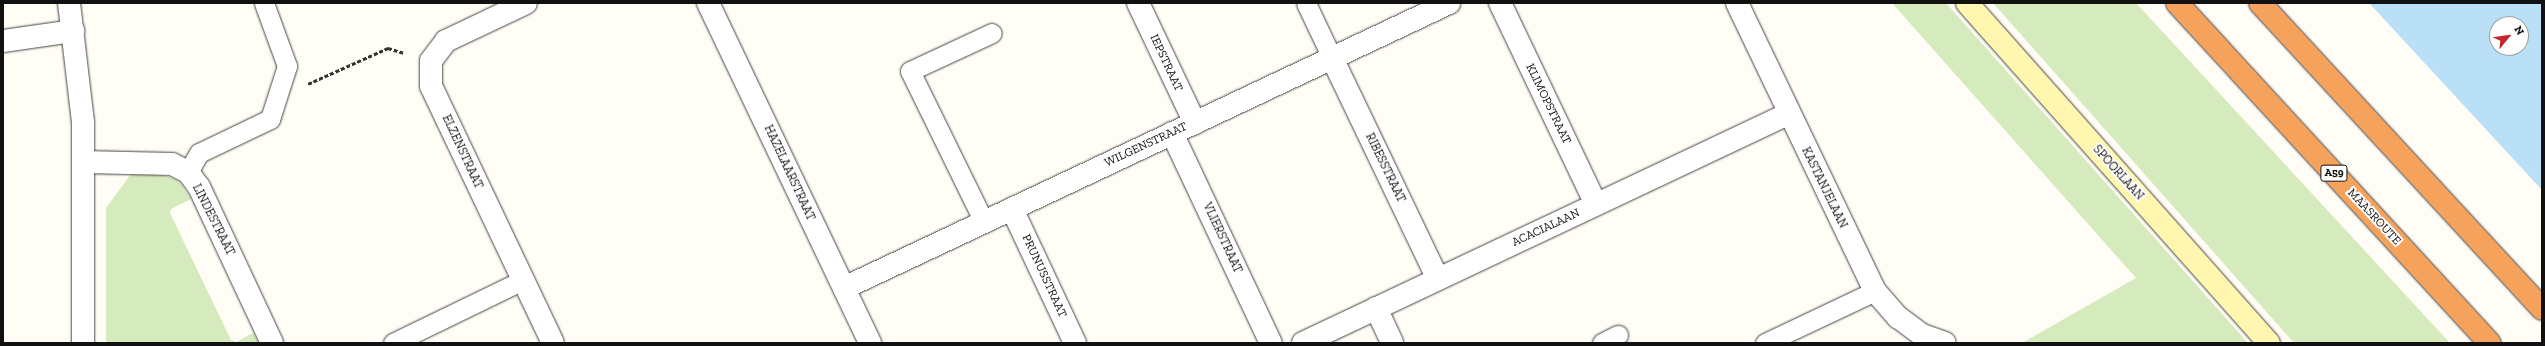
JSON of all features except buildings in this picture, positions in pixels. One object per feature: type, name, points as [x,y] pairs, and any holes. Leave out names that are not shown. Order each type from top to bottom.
[{"type":"highway","name":"MAASROUTE","points":[[2177,3],[2490,343]]},
{"type":"highway","points":[[2260,3],[2542,309]]},
{"type":"main road","name":"SPOORLAAN","points":[[1967,3],[2269,343]]},
{"type":"street","points":[[69,3],[80,87],[83,162],[82,343]]},
{"type":"street","points":[[431,61],[446,41],[526,3]]},
{"type":"street","name":"HAZELAARSTRAAT","points":[[708,3],[870,343]]},
{"type":"street","name":"IEPSTRAAT","points":[[1138,3],[1195,123]]},
{"type":"street","name":"WILGENSTRAAT","points":[[844,288],[1449,3]]},
{"type":"street","name":"KLIMOPSTRAAT","points":[[1500,3],[1596,204]]},
{"type":"street","name":"KASTANJELAAN","points":[[1737,3],[1788,114],[1874,291],[1892,312],[1921,339],[1945,343]]},
{"type":"street","points":[[3,41],[73,31]]},
{"type":"street","name":"RIBESSTRAAT","points":[[1332,58],[1438,279]]},
{"type":"street","name":"ELZENSTRAAT","points":[[431,61],[431,86],[552,343]]},
{"type":"street","name":"ACACIALAAN","points":[[1303,343],[1788,114]]},
{"type":"street","name":"VLIERSTRAAT","points":[[1172,133],[1271,343]]},
{"type":"street","name":"LINDESTRAAT","points":[[83,162],[172,164],[188,172],[199,187],[272,343]]},
{"type":"street","name":"PRUNUSSTRAAT","points":[[1012,209],[1075,343]]},
{"type":"street","points":[[1376,308],[1392,343]]},
{"type":"lane","points":[[188,172],[199,153],[270,119],[287,66],[264,3]]},
{"type":"lane","points":[[1306,3],[1332,58]]},
{"type":"lane","points":[[984,222],[910,71],[992,33]]},
{"type":"lane","points":[[393,343],[523,280]]},
{"type":"lane","points":[[1766,343],[1874,291]]},
{"type":"path","points":[[282,81],[312,84],[388,48],[431,61]]},
{"type":"green space","points":[[1892,3],[1946,3],[2248,343],[2022,343],[2136,278]]},
{"type":"green space","points":[[1993,3],[2136,3],[2450,343],[2294,343]]},
{"type":"green space","points":[[131,174],[162,174],[177,180],[182,185],[191,199],[171,209],[170,213],[231,340],[236,342],[253,333],[259,343],[106,343],[106,208]]},
{"type":"water","points":[[2369,3],[2540,3],[2542,5],[2542,190]]}]
